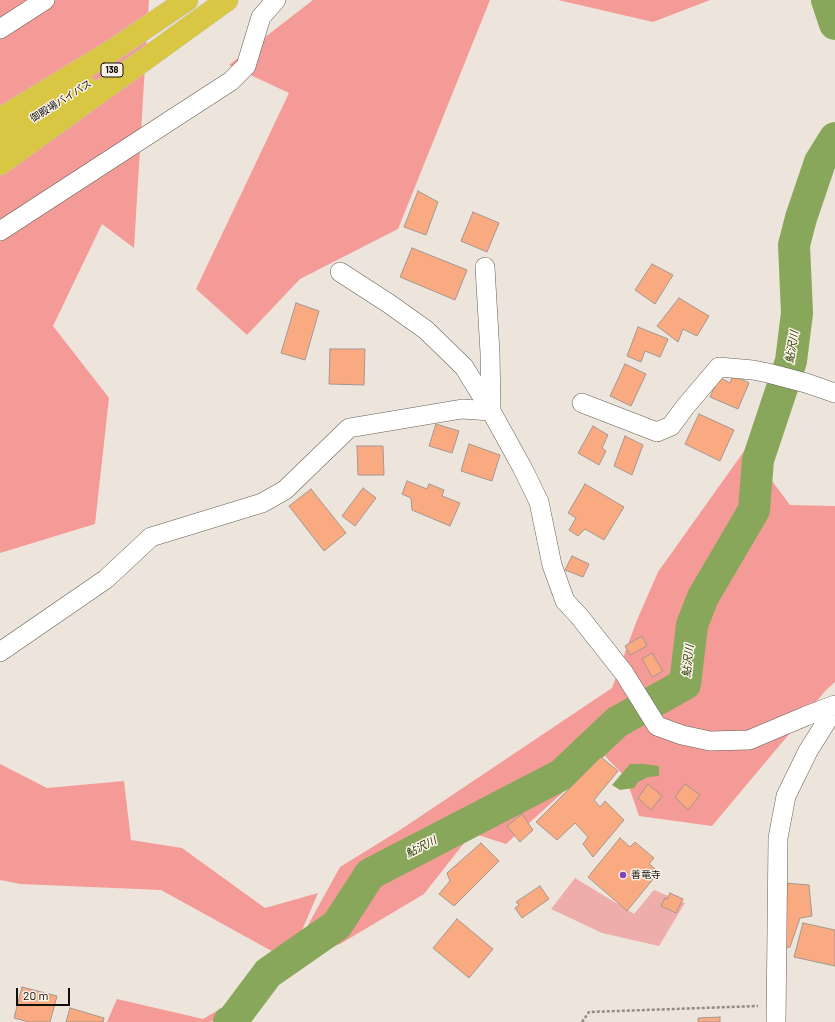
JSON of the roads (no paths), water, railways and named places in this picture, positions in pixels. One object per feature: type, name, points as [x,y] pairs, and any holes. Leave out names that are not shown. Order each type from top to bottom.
[{"type":"highway","points":[[0,103],[179,0]]},
{"type":"highway","name":"御殿場バイパス","points":[[0,119],[110,52],[187,0]]},
{"type":"highway","points":[[0,164],[225,0]]},
{"type":"highway","name":"御殿場バイパス","points":[[0,139],[225,0]]},
{"type":"street","points":[[0,29],[45,0]]},
{"type":"street","points":[[0,231],[231,81],[246,66],[261,17],[276,0]]},
{"type":"street","points":[[485,267],[490,353],[491,410]]},
{"type":"street","points":[[340,272],[426,330],[464,367],[491,410],[540,502],[552,565],[565,601],[579,616],[624,673],[657,726],[710,741],[749,740],[806,716],[835,707]]},
{"type":"street","points":[[582,403],[657,432],[671,426],[719,367],[768,373],[806,382],[835,393]]},
{"type":"street","points":[[0,652],[106,579],[151,538],[262,503],[285,490],[349,428],[462,409],[491,410]]},
{"type":"street","points":[[776,1014],[778,838],[786,796],[808,751],[835,707]]},
{"type":"waterway","name":"鮎沢川","points":[[827,0],[835,24]]},
{"type":"waterway","name":"鮎沢川","points":[[229,1022],[232,1021],[268,973],[337,925],[370,874],[561,775],[617,722],[685,684],[692,625],[703,597],[754,510],[758,460],[791,361],[797,313],[794,245],[801,218],[820,162],[835,138]]},
{"type":"place","name":"善竜寺","points":[[623,875]]}]
